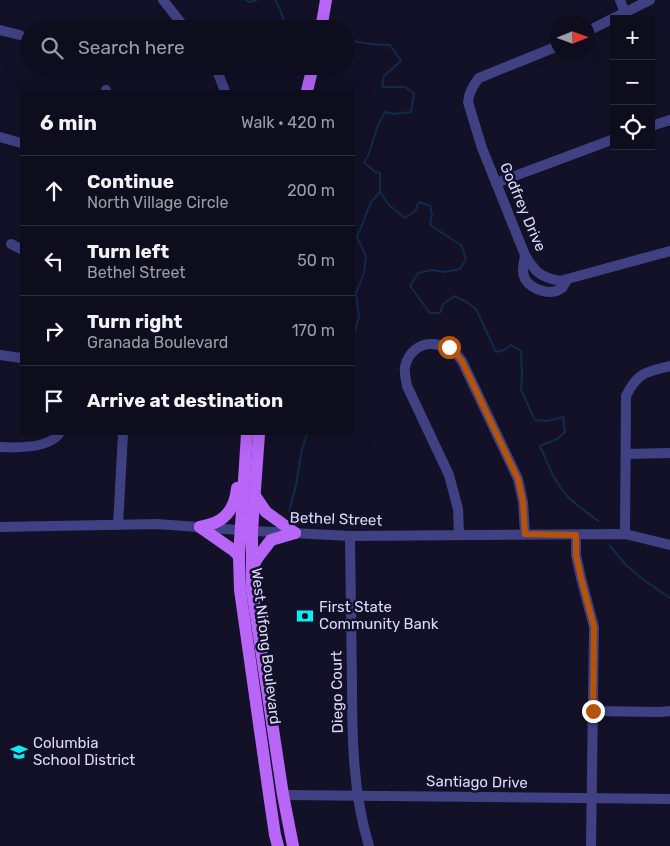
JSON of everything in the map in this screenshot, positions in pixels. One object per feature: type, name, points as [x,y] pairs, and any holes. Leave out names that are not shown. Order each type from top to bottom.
[{"type":"main road","points":[[322,20],[326,0]]},
{"type":"main road","points":[[308,90],[311,75]]},
{"type":"main road","name":"West Nifong Boulevard","points":[[259,435],[254,496],[239,556],[240,590],[278,846]]},
{"type":"main road","points":[[200,527],[220,520],[230,511],[236,498],[239,453],[246,439]]},
{"type":"main road","name":"West Nifong Boulevard","points":[[246,439],[246,531],[252,568],[252,590],[283,795]]},
{"type":"main road","points":[[254,496],[266,512],[294,533]]},
{"type":"main road","points":[[200,527],[239,556]]},
{"type":"main road","points":[[252,568],[271,540],[294,533]]},
{"type":"main road","points":[[259,723],[267,736],[276,790],[283,795],[292,846]]},
{"type":"main road","points":[[270,801],[278,807],[286,846]]},
{"type":"street","points":[[163,0],[179,20]]},
{"type":"street","points":[[620,0],[625,13]]},
{"type":"street","points":[[595,28],[650,0]]},
{"type":"street","points":[[0,30],[20,35]]},
{"type":"street","name":"Godfrey Drive","points":[[550,49],[479,78],[471,90],[468,102],[482,148],[525,255],[532,266],[546,278],[560,281],[670,251]]},
{"type":"street","points":[[219,75],[225,90]]},
{"type":"street","points":[[655,125],[670,120]]},
{"type":"street","points":[[0,137],[20,143]]},
{"type":"street","points":[[496,183],[610,140]]},
{"type":"street","points":[[11,244],[20,248]]},
{"type":"street","points":[[525,255],[523,271],[525,279],[533,288],[541,291],[553,291],[563,286],[567,280]]},
{"type":"street","points":[[459,535],[458,509],[450,475],[407,386],[405,376],[408,358],[420,346],[428,344],[449,347],[462,361],[518,479],[523,502],[525,534]]},
{"type":"street","points":[[0,355],[20,358]]},
{"type":"street","points":[[626,534],[626,396],[632,383],[646,372],[670,366]]},
{"type":"street","points":[[0,447],[23,447],[46,443],[58,435]]},
{"type":"street","points":[[118,525],[123,435]]},
{"type":"street","points":[[627,454],[670,453]]},
{"type":"street","name":"Bethel Street","points":[[0,527],[157,524],[350,536],[626,534],[670,546]]},
{"type":"street","points":[[576,535],[576,555],[594,627],[591,846]]},
{"type":"street","name":"Diego Court","points":[[350,536],[352,734],[357,795],[369,846]]},
{"type":"street","points":[[593,711],[670,711]]},
{"type":"street","name":"Santiago Drive","points":[[283,795],[670,799]]},
{"type":"waterway","points":[[246,0],[249,2],[257,0]]},
{"type":"waterway","points":[[275,0],[284,20]]},
{"type":"waterway","points":[[355,41],[390,45],[401,61],[384,76],[382,87],[405,87],[414,93],[411,112],[393,114],[385,112],[364,162],[375,172],[380,173],[380,192],[371,202],[357,237],[366,256],[364,273],[356,293],[359,317],[355,331]]},
{"type":"waterway","points":[[380,192],[389,205],[405,218],[415,211],[419,202],[430,206],[432,215],[430,225],[461,245],[466,259],[460,269],[444,272],[432,270],[418,273],[410,286],[430,313],[440,313],[443,304],[455,296],[468,303],[476,309],[496,352],[504,350],[511,345],[521,351],[521,390],[535,420],[547,421],[563,417],[565,432],[557,439],[540,446],[548,465],[567,496],[598,521]]},
{"type":"waterway","points":[[289,512],[307,435]]},
{"type":"waterway","points":[[610,546],[626,565],[670,598]]},
{"type":"place","name":"First State Community Bank","points":[[305,616]]},
{"type":"place","name":"Columbia School District","points":[[19,752]]},
{"type":"route","points":[[449,347],[462,361],[518,479],[523,502],[525,534],[576,535],[576,555],[594,627],[593,711]]}]
